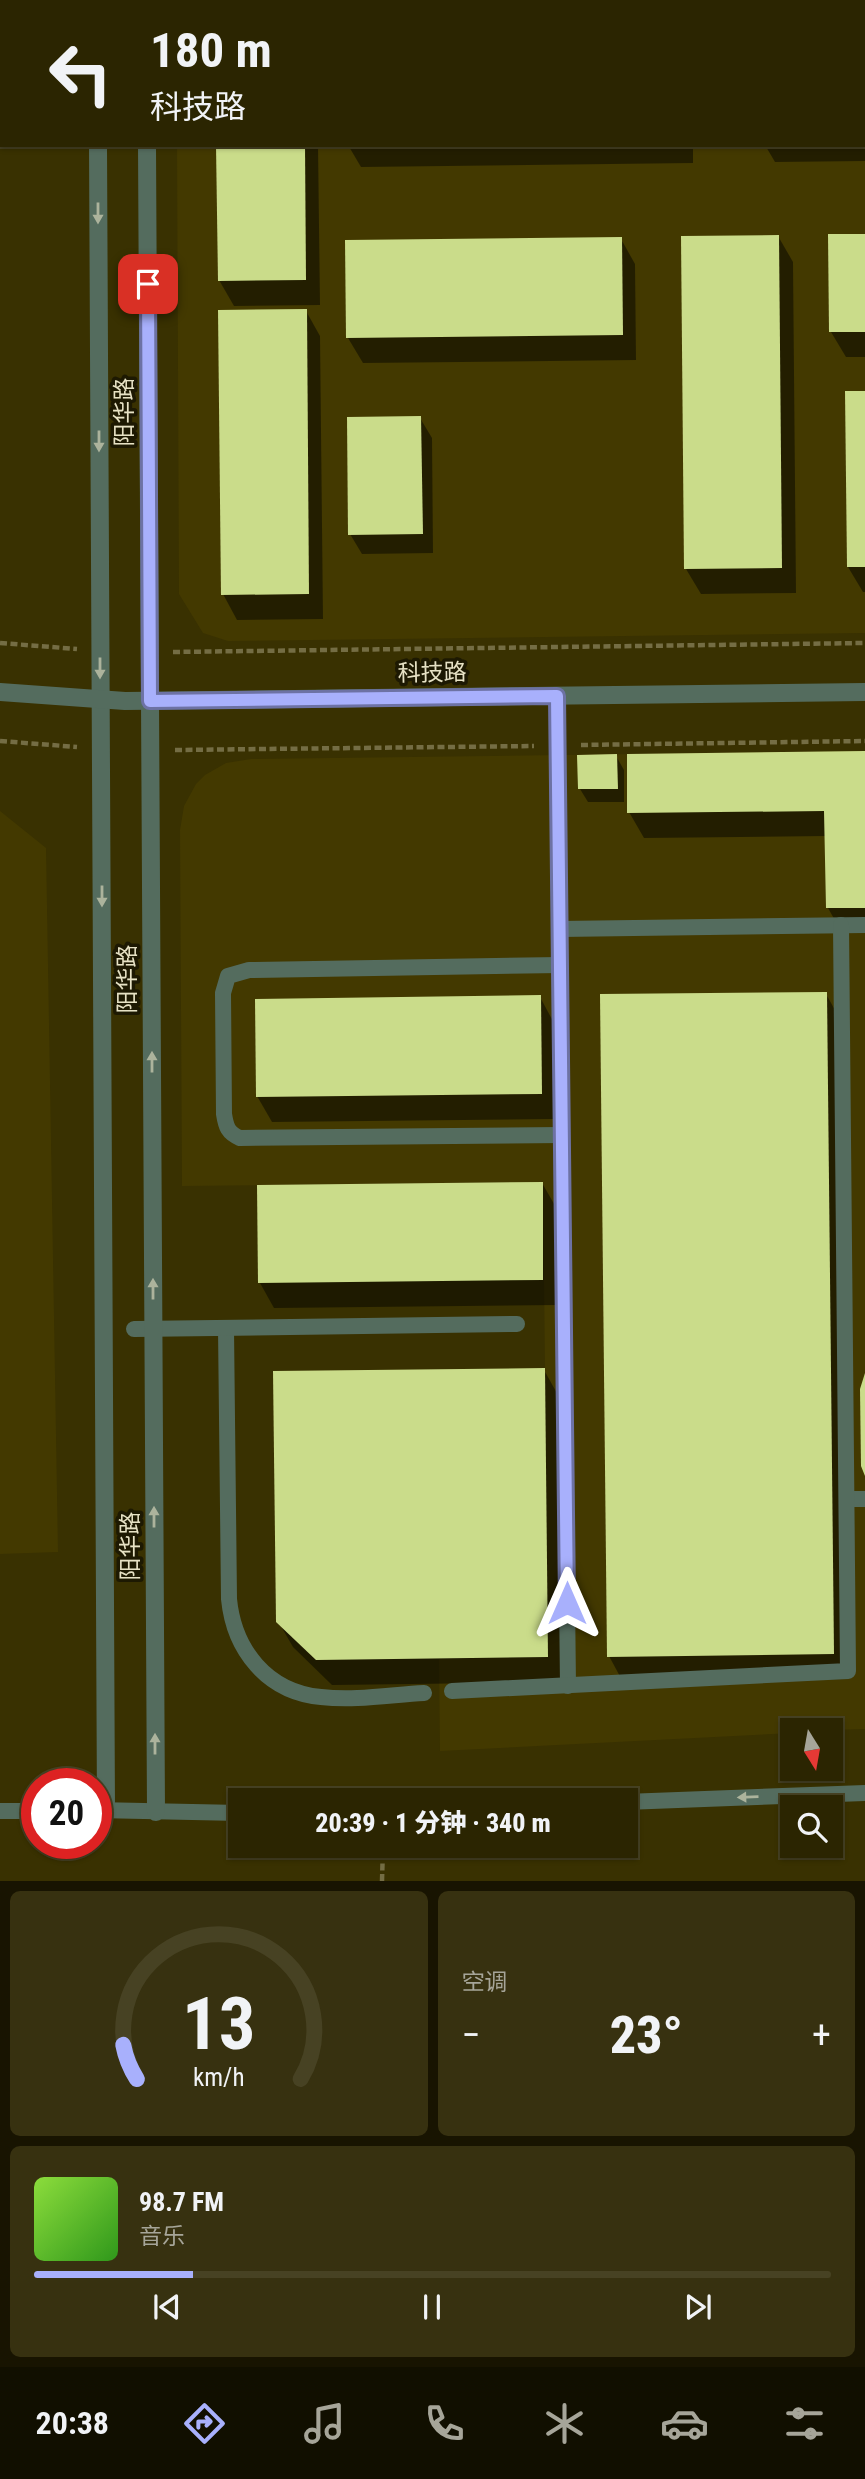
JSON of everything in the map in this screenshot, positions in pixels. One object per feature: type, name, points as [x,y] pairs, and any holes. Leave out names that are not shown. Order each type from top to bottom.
[{"type":"street","name":"阳华路","points":[[98,147],[101,1768]]},
{"type":"street","name":"阳华路","points":[[147,147],[156,1812]]},
{"type":"street","name":"科技路","points":[[0,692],[150,701],[865,692]]},
{"type":"lane","points":[[557,696],[568,1686]]},
{"type":"lane","points":[[452,1692],[848,1671],[841,925]]},
{"type":"lane","points":[[560,929],[865,925]]},
{"type":"lane","points":[[560,965],[248,970],[228,975],[223,993],[224,1114],[230,1133],[240,1138],[562,1135]]},
{"type":"lane","points":[[134,1329],[517,1324]]},
{"type":"lane","points":[[226,1328],[229,1599],[239,1642],[268,1677],[280,1685],[308,1695],[338,1698],[424,1693]]},
{"type":"lane","points":[[847,1499],[865,1499]]},
{"type":"lane","points":[[638,1802],[865,1793]]},
{"type":"lane","points":[[112,1810],[228,1813]]},
{"type":"lane","points":[[0,1811],[21,1811]]},
{"type":"path","points":[[0,643],[78,649]]},
{"type":"path","points":[[172,652],[865,643]]},
{"type":"path","points":[[0,741],[78,747]]},
{"type":"path","points":[[574,745],[865,741]]},
{"type":"path","points":[[172,750],[546,745]]},
{"type":"path","points":[[383,1858],[383,1881]]},
{"type":"shaded area","points":[[177,147],[865,147],[865,633],[228,641],[203,633],[179,594]]},
{"type":"shaded area","points":[[865,751],[865,1729],[844,1730],[844,1718],[780,1718],[780,1734],[440,1751],[439,1659],[548,1657],[543,1182],[182,1186],[180,830],[184,806],[196,784],[205,775],[226,763],[251,759]]},
{"type":"shaded area","points":[[0,811],[46,848],[58,1552],[0,1554]]},
{"type":"building","points":[[216,147],[305,147],[306,280],[218,281]]},
{"type":"building","points":[[828,234],[865,234],[865,332],[829,332]]},
{"type":"building","points":[[779,235],[782,568],[684,569],[681,236]]},
{"type":"building","points":[[622,237],[623,335],[346,338],[345,240]]},
{"type":"building","points":[[307,309],[309,594],[221,595],[218,310]]},
{"type":"building","points":[[845,391],[865,391],[865,567],[847,567]]},
{"type":"building","points":[[421,416],[423,534],[348,535],[347,417]]},
{"type":"building","points":[[865,751],[865,908],[826,908],[824,811],[627,813],[627,754]]},
{"type":"building","points":[[617,754],[618,789],[578,789],[577,755]]},
{"type":"building","points":[[827,992],[834,1654],[607,1657],[600,994]]},
{"type":"building","points":[[541,995],[542,1094],[256,1097],[255,999]]},
{"type":"building","points":[[543,1182],[543,1280],[258,1283],[257,1185]]},
{"type":"building","points":[[545,1368],[548,1657],[316,1660],[276,1622],[273,1371]]},
{"type":"building","points":[[865,1373],[865,1476],[861,1466],[860,1389]]},
{"type":"route","points":[[148,284],[150,701],[557,696],[567,1603]]}]
